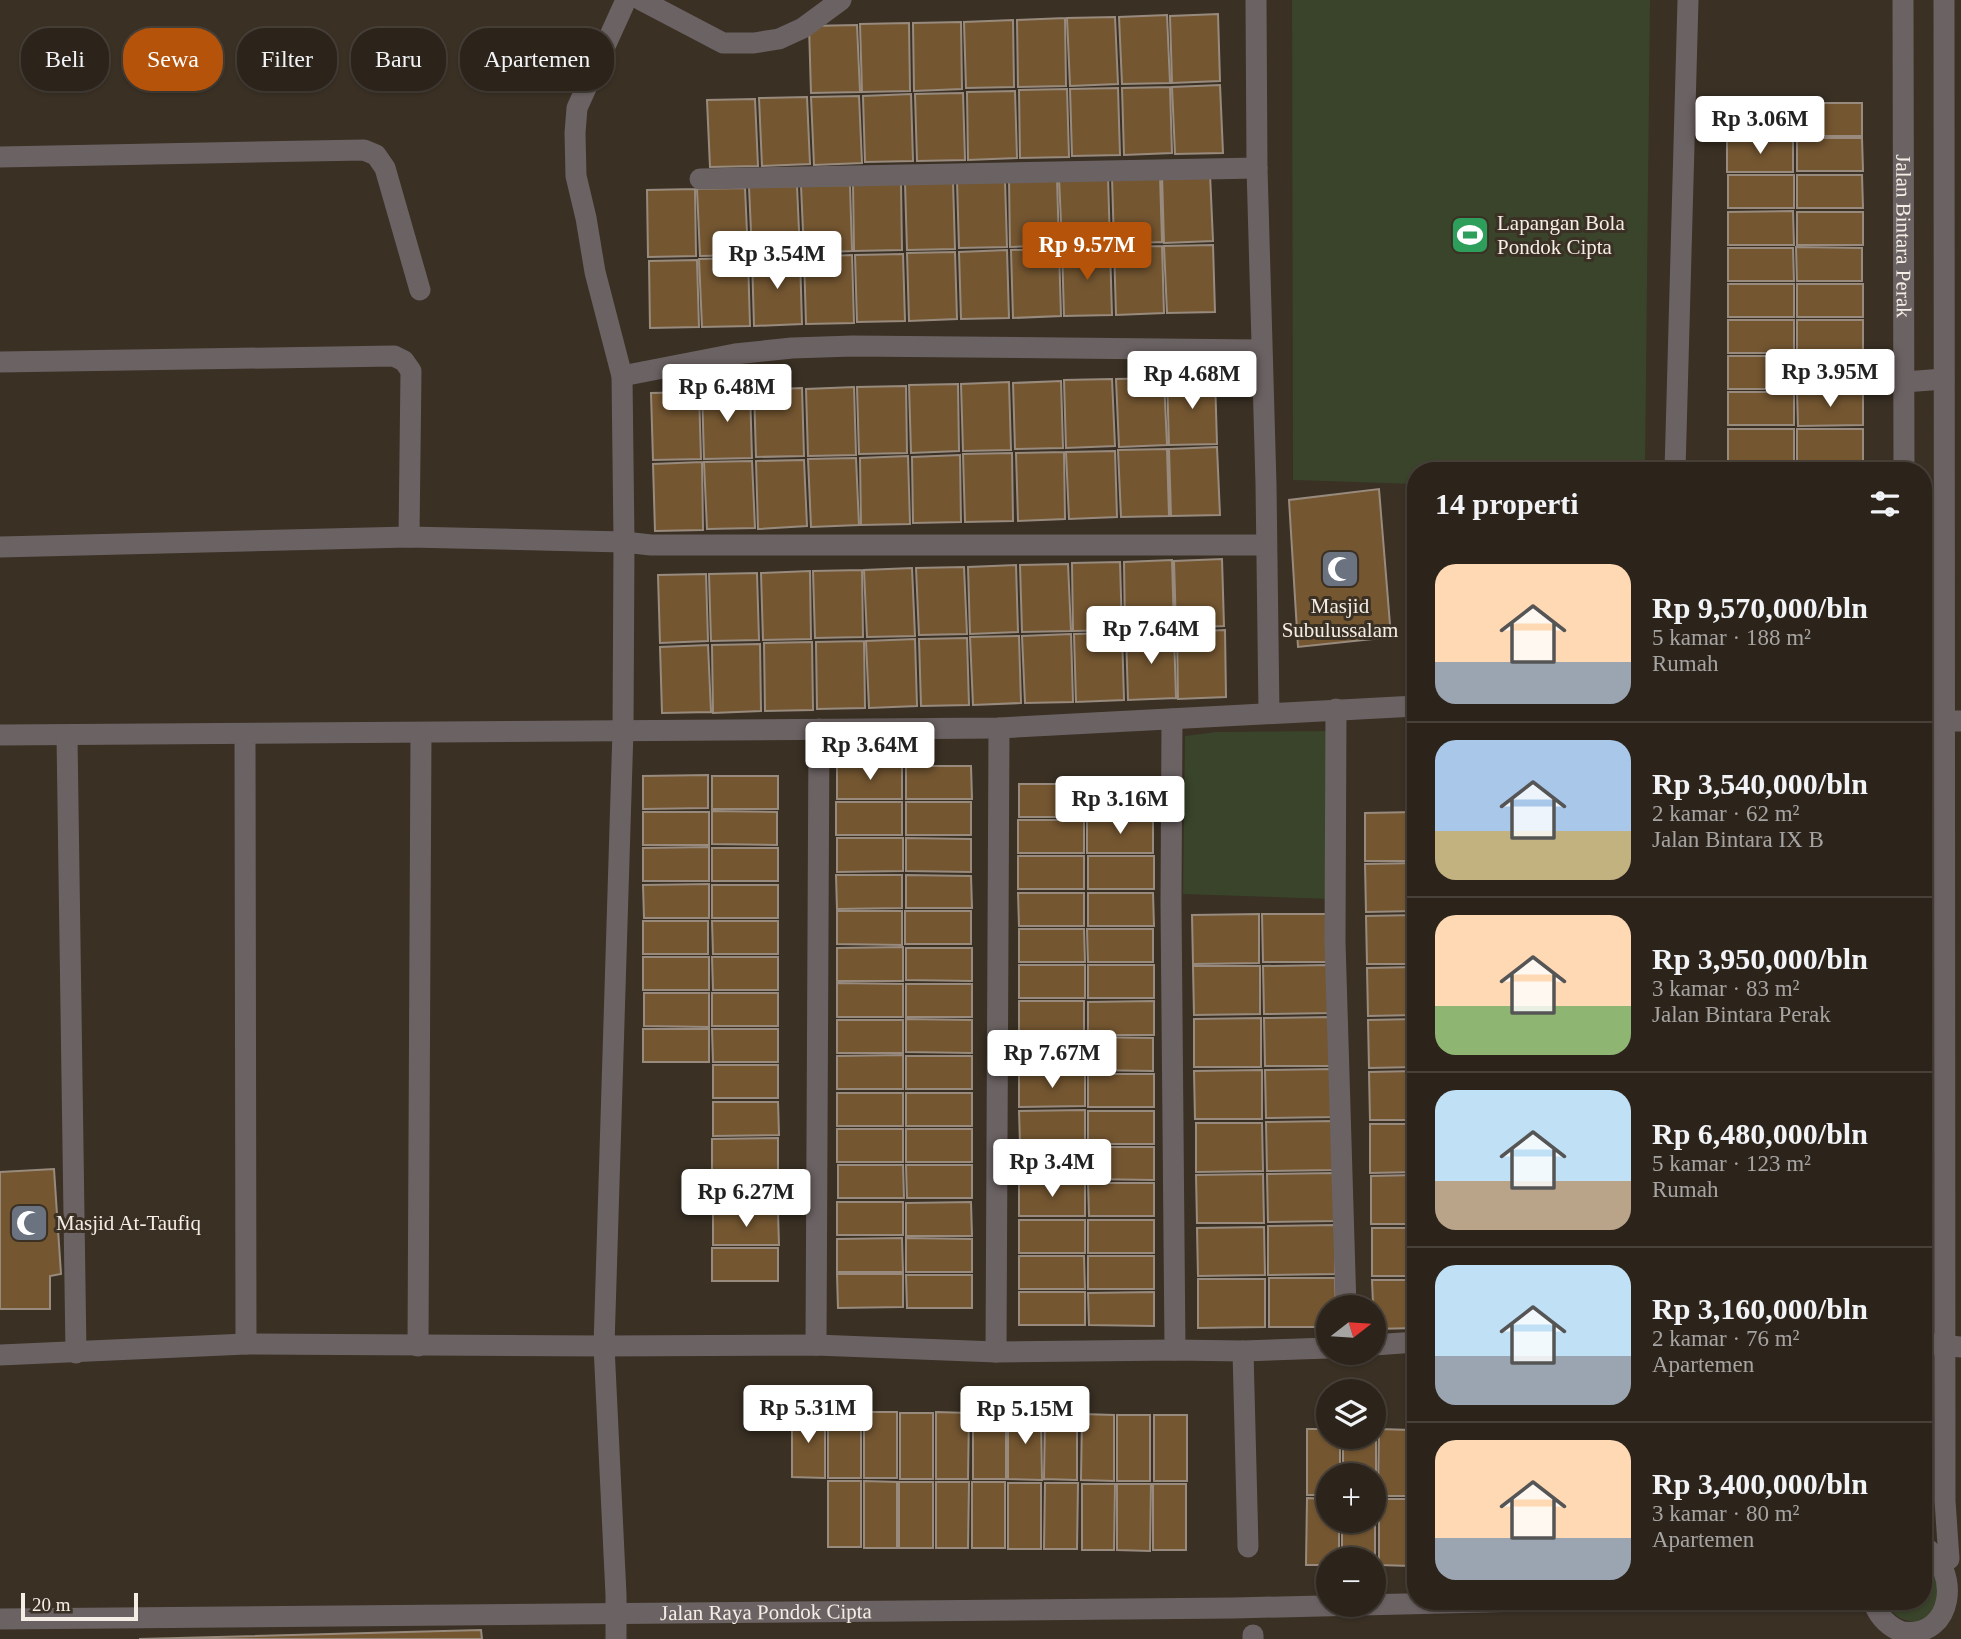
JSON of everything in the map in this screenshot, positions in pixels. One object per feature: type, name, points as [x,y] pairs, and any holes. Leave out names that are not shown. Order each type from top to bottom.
[{"type":"street","points":[[616,1639],[604,1346],[622,730],[622,376],[576,176],[575,133],[577,108],[626,0]]},
{"type":"street","points":[[641,0],[723,43],[754,43],[779,39],[803,28],[841,0]]},
{"type":"street","points":[[1256,0],[1269,713]]},
{"type":"street","points":[[1675,462],[1688,0]]},
{"type":"street","name":"Jalan Bintara Perak","points":[[1903,0],[1904,462]]},
{"type":"street","name":"Jalan Bintara Perak","points":[[1944,0],[1942,721],[1953,1345],[1945,1501],[1949,1559],[1957,1573],[1961,1589]]},
{"type":"street","points":[[0,158],[364,150],[376,155],[385,168],[420,290]]},
{"type":"street","points":[[700,179],[1257,169]]},
{"type":"street","points":[[622,376],[735,354],[792,348],[867,346],[1261,350]]},
{"type":"street","points":[[0,362],[394,356],[404,361],[411,371],[409,537]]},
{"type":"street","points":[[1904,382],[1944,379]]},
{"type":"street","points":[[0,547],[409,537],[624,542],[651,545],[1265,545]]},
{"type":"street","points":[[0,735],[999,728],[1407,706]]},
{"type":"street","points":[[1336,709],[1335,942],[1346,1295]]},
{"type":"street","points":[[1172,719],[1175,1350]]},
{"type":"street","points":[[996,1352],[999,728]]},
{"type":"street","points":[[816,1345],[820,729]]},
{"type":"street","points":[[418,1346],[421,733]]},
{"type":"street","points":[[245,734],[246,1345]]},
{"type":"street","points":[[68,736],[76,1353]]},
{"type":"street","points":[[1386,1344],[1407,1343]]},
{"type":"street","points":[[1932,1344],[1953,1345]]},
{"type":"street","points":[[0,1355],[246,1345],[816,1345],[996,1352],[1316,1348]]},
{"type":"street","points":[[1242,1351],[1248,1547]]},
{"type":"street","points":[[1932,1549],[1949,1559]]},
{"type":"street","points":[[1877,1610],[1893,1634],[1925,1634],[1941,1627],[1950,1630],[1961,1589]]},
{"type":"street","name":"Jalan Raya Pondok Cipta","points":[[0,1619],[1234,1608],[1407,1604]]},
{"type":"green space","name":"Lapangan Bola Pondok Cipta","points":[[1292,0],[1650,0],[1645,462],[1407,462],[1407,484],[1293,480]]},
{"type":"green space","points":[[1331,731],[1331,899],[1183,894],[1185,736],[1216,732]]},
{"type":"green space","points":[[1932,1561],[1951,1576],[1928,1623],[1903,1619],[1892,1610],[1932,1610]]},
{"type":"building","points":[[1218,14],[1220,81],[1172,83],[1170,16]]},
{"type":"building","points":[[1167,15],[1170,83],[1122,84],[1119,17]]},
{"type":"building","points":[[1115,17],[1118,84],[1070,86],[1067,18]]},
{"type":"building","points":[[1065,18],[1066,86],[1018,87],[1017,20]]},
{"type":"building","points":[[1013,20],[1014,87],[966,88],[964,22]]},
{"type":"building","points":[[961,22],[962,89],[914,91],[913,23]]},
{"type":"building","points":[[909,23],[910,91],[862,92],[860,24]]},
{"type":"building","points":[[857,25],[860,92],[811,93],[809,26]]},
{"type":"building","points":[[1220,85],[1223,153],[1175,154],[1172,87]]},
{"type":"building","points":[[1170,87],[1172,153],[1124,155],[1122,88]]},
{"type":"building","points":[[1118,88],[1120,155],[1072,156],[1070,89]]},
{"type":"building","points":[[1067,89],[1069,157],[1020,158],[1019,90]]},
{"type":"building","points":[[1015,91],[1017,158],[968,160],[967,92]]},
{"type":"building","points":[[963,93],[965,160],[917,161],[915,94]]},
{"type":"building","points":[[911,94],[913,161],[865,162],[863,96]]},
{"type":"building","points":[[859,96],[862,163],[814,165],[811,97]]},
{"type":"building","points":[[807,97],[810,164],[762,166],[759,98]]},
{"type":"building","points":[[755,99],[758,166],[710,167],[707,100]]},
{"type":"building","points":[[1793,102],[1794,136],[1728,136],[1728,103]]},
{"type":"building","points":[[1796,103],[1862,103],[1862,136],[1796,136]]},
{"type":"building","points":[[1797,138],[1862,138],[1863,171],[1797,171]]},
{"type":"building","points":[[1727,139],[1793,139],[1793,172],[1727,172]]},
{"type":"building","points":[[1210,174],[1213,241],[1164,243],[1162,175]]},
{"type":"building","points":[[1160,175],[1162,242],[1114,244],[1112,177]]},
{"type":"building","points":[[1728,175],[1794,175],[1794,208],[1728,208]]},
{"type":"building","points":[[1797,175],[1862,175],[1863,208],[1797,208]]},
{"type":"building","points":[[1108,176],[1110,244],[1062,245],[1059,178]]},
{"type":"building","points":[[1057,178],[1059,245],[1010,247],[1009,179]]},
{"type":"building","points":[[1005,180],[1007,247],[959,248],[957,181]]},
{"type":"building","points":[[953,181],[955,249],[907,250],[905,183]]},
{"type":"building","points":[[901,183],[902,250],[854,251],[853,184]]},
{"type":"building","points":[[850,185],[852,251],[804,253],[801,186]]},
{"type":"building","points":[[797,186],[800,253],[752,254],[749,187]]},
{"type":"building","points":[[745,188],[748,255],[700,256],[697,189]]},
{"type":"building","points":[[695,189],[696,256],[648,257],[647,190]]},
{"type":"building","points":[[1793,211],[1794,245],[1728,245],[1728,212]]},
{"type":"building","points":[[1797,212],[1863,212],[1863,245],[1797,245]]},
{"type":"building","points":[[1213,245],[1215,312],[1167,313],[1164,246]]},
{"type":"building","points":[[1162,246],[1164,313],[1116,315],[1114,247]]},
{"type":"building","points":[[1796,247],[1862,248],[1862,281],[1797,281]]},
{"type":"building","points":[[1110,248],[1112,315],[1064,316],[1062,249]]},
{"type":"building","points":[[1728,248],[1793,248],[1794,281],[1728,281]]},
{"type":"building","points":[[1059,249],[1061,316],[1013,318],[1011,250]]},
{"type":"building","points":[[1007,250],[1009,318],[961,319],[959,252]]},
{"type":"building","points":[[955,252],[957,319],[909,321],[907,253]]},
{"type":"building","points":[[903,254],[905,321],[857,322],[855,255]]},
{"type":"building","points":[[852,255],[854,323],[806,324],[804,257]]},
{"type":"building","points":[[800,257],[802,324],[754,326],[752,258]]},
{"type":"building","points":[[748,258],[750,326],[702,327],[699,259]]},
{"type":"building","points":[[697,260],[699,327],[650,328],[649,261]]},
{"type":"building","points":[[1728,284],[1794,284],[1794,317],[1728,317]]},
{"type":"building","points":[[1797,284],[1863,284],[1863,317],[1797,317]]},
{"type":"building","points":[[1728,320],[1794,320],[1794,353],[1728,353]]},
{"type":"building","points":[[1797,320],[1863,320],[1863,353],[1797,353]]},
{"type":"building","points":[[1728,356],[1794,356],[1794,389],[1728,389]]},
{"type":"building","points":[[1797,356],[1862,356],[1863,389],[1797,389]]},
{"type":"building","points":[[1215,377],[1217,444],[1169,445],[1167,378]]},
{"type":"building","points":[[1164,378],[1167,445],[1119,447],[1116,379]]},
{"type":"building","points":[[1112,379],[1115,446],[1066,448],[1064,380]]},
{"type":"building","points":[[1061,381],[1063,448],[1015,449],[1013,383]]},
{"type":"building","points":[[1009,382],[1011,450],[963,451],[961,384]]},
{"type":"building","points":[[958,384],[959,451],[911,453],[909,385]]},
{"type":"building","points":[[906,386],[907,453],[859,454],[857,387]]},
{"type":"building","points":[[854,387],[856,455],[808,456],[806,389]]},
{"type":"building","points":[[802,388],[804,456],[756,457],[754,390]]},
{"type":"building","points":[[750,390],[752,458],[704,459],[702,391]]},
{"type":"building","points":[[699,392],[701,459],[653,460],[651,393]]},
{"type":"building","points":[[1728,392],[1794,392],[1794,425],[1728,425]]},
{"type":"building","points":[[1797,392],[1863,392],[1863,425],[1798,426]]},
{"type":"building","points":[[1728,429],[1794,429],[1794,462],[1728,462]]},
{"type":"building","points":[[1797,429],[1863,429],[1863,462],[1797,462]]},
{"type":"building","points":[[1217,447],[1220,515],[1171,516],[1169,449]]},
{"type":"building","points":[[1167,449],[1169,516],[1121,517],[1118,450]]},
{"type":"building","points":[[1115,451],[1117,517],[1069,519],[1066,452]]},
{"type":"building","points":[[1064,452],[1065,519],[1018,521],[1016,453]]},
{"type":"building","points":[[1012,453],[1013,521],[965,522],[963,454]]},
{"type":"building","points":[[960,455],[961,522],[913,523],[912,457]]},
{"type":"building","points":[[908,456],[910,524],[861,525],[860,458]]},
{"type":"building","points":[[856,458],[859,525],[811,527],[808,459]]},
{"type":"building","points":[[804,460],[807,526],[758,529],[756,461]]},
{"type":"building","points":[[752,461],[755,528],[707,529],[704,462]]},
{"type":"building","points":[[702,462],[703,530],[655,531],[653,464]]},
{"type":"building","name":"Masjid Subulussalam","points":[[1379,489],[1391,637],[1298,647],[1289,500]]},
{"type":"building","points":[[1222,559],[1224,626],[1176,628],[1174,561]]},
{"type":"building","points":[[1172,560],[1174,628],[1125,629],[1124,562]]},
{"type":"building","points":[[1120,562],[1122,630],[1073,631],[1072,563]]},
{"type":"building","points":[[1068,564],[1071,631],[1022,632],[1020,565]]},
{"type":"building","points":[[1016,565],[1018,632],[970,634],[968,567]]},
{"type":"building","points":[[964,567],[967,634],[919,635],[916,568]]},
{"type":"building","points":[[912,568],[915,636],[867,637],[864,570]]},
{"type":"building","points":[[862,570],[863,637],[815,638],[813,571]]},
{"type":"building","points":[[810,571],[811,639],[763,640],[761,573]]},
{"type":"building","points":[[757,573],[759,640],[711,641],[709,574]]},
{"type":"building","points":[[706,574],[708,641],[660,643],[658,575]]},
{"type":"building","points":[[1225,630],[1226,697],[1178,699],[1177,632]]},
{"type":"building","points":[[1174,632],[1176,698],[1128,700],[1126,633]]},
{"type":"building","points":[[1122,633],[1124,700],[1076,702],[1074,634]]},
{"type":"building","points":[[1071,634],[1073,702],[1025,703],[1022,636]]},
{"type":"building","points":[[1019,636],[1021,703],[973,705],[970,637]]},
{"type":"building","points":[[967,638],[969,705],[921,706],[919,639]]},
{"type":"building","points":[[915,639],[917,706],[869,708],[866,641]]},
{"type":"building","points":[[864,641],[865,708],[817,709],[816,642]]},
{"type":"building","points":[[812,642],[813,710],[765,711],[764,643]]},
{"type":"building","points":[[760,644],[761,711],[713,713],[712,645]]},
{"type":"building","points":[[708,645],[711,712],[662,713],[660,647]]},
{"type":"building","points":[[837,766],[902,766],[902,799],[837,799]]},
{"type":"building","points":[[906,766],[971,766],[972,799],[906,799]]},
{"type":"building","points":[[708,775],[708,808],[643,809],[643,776]]},
{"type":"building","points":[[712,776],[778,776],[778,809],[712,809]]},
{"type":"building","points":[[1019,784],[1084,784],[1084,817],[1019,817]]},
{"type":"building","points":[[1087,784],[1153,784],[1153,817],[1088,817]]},
{"type":"building","points":[[836,802],[902,802],[902,835],[836,835]]},
{"type":"building","points":[[906,802],[971,802],[971,835],[906,835]]},
{"type":"building","points":[[712,811],[777,812],[777,845],[712,844]]},
{"type":"building","points":[[643,812],[709,812],[709,845],[643,845]]},
{"type":"building","points":[[1407,812],[1407,861],[1365,861],[1365,813]]},
{"type":"building","points":[[1018,820],[1084,820],[1084,853],[1018,853]]},
{"type":"building","points":[[1087,820],[1153,820],[1153,853],[1087,853]]},
{"type":"building","points":[[837,838],[903,838],[903,871],[837,872]]},
{"type":"building","points":[[906,838],[971,839],[971,872],[906,871]]},
{"type":"building","points":[[709,847],[709,881],[643,881],[643,848]]},
{"type":"building","points":[[712,848],[778,848],[778,881],[712,881]]},
{"type":"building","points":[[1018,856],[1084,856],[1084,889],[1018,889]]},
{"type":"building","points":[[1088,856],[1154,856],[1154,889],[1088,889]]},
{"type":"building","points":[[1407,863],[1407,911],[1366,912],[1365,864]]},
{"type":"building","points":[[836,875],[902,875],[902,908],[837,909]]},
{"type":"building","points":[[906,875],[971,876],[972,908],[906,908]]},
{"type":"building","points":[[709,884],[709,918],[644,918],[643,885]]},
{"type":"building","points":[[712,885],[778,885],[778,918],[712,918]]},
{"type":"building","points":[[1018,893],[1084,893],[1084,926],[1019,926]]},
{"type":"building","points":[[1088,893],[1153,893],[1154,926],[1088,926]]},
{"type":"building","points":[[837,911],[902,911],[902,945],[837,944]]},
{"type":"building","points":[[905,911],[971,911],[971,944],[905,944]]},
{"type":"building","points":[[1259,914],[1259,963],[1193,964],[1192,915]]},
{"type":"building","points":[[1262,914],[1330,914],[1330,962],[1263,962]]},
{"type":"building","points":[[1407,915],[1407,964],[1367,964],[1366,916]]},
{"type":"building","points":[[643,921],[708,921],[708,954],[643,954]]},
{"type":"building","points":[[712,921],[778,921],[778,954],[713,954]]},
{"type":"building","points":[[1019,929],[1084,929],[1085,962],[1019,962]]},
{"type":"building","points":[[1087,929],[1153,929],[1153,962],[1088,962]]},
{"type":"building","points":[[903,947],[903,981],[837,981],[837,948]]},
{"type":"building","points":[[906,948],[972,948],[972,981],[906,980]]},
{"type":"building","points":[[643,957],[709,957],[709,990],[643,990]]},
{"type":"building","points":[[712,957],[778,957],[778,990],[713,990]]},
{"type":"building","points":[[1019,965],[1085,965],[1085,998],[1019,998]]},
{"type":"building","points":[[1088,965],[1154,965],[1154,998],[1088,998]]},
{"type":"building","points":[[1330,965],[1331,1013],[1264,1014],[1263,966]]},
{"type":"building","points":[[1193,966],[1260,966],[1260,1014],[1194,1015]]},
{"type":"building","points":[[1407,967],[1407,1015],[1368,1016],[1367,968]]},
{"type":"building","points":[[837,983],[903,984],[903,1017],[837,1017]]},
{"type":"building","points":[[906,984],[972,984],[972,1017],[906,1017]]},
{"type":"building","points":[[644,993],[709,993],[709,1027],[644,1026]]},
{"type":"building","points":[[712,993],[778,993],[778,1026],[712,1026]]},
{"type":"building","points":[[1019,1001],[1084,1001],[1084,1034],[1019,1034]]},
{"type":"building","points":[[1154,1001],[1154,1035],[1088,1035],[1088,1002]]},
{"type":"building","points":[[1331,1017],[1332,1066],[1265,1066],[1264,1018]]},
{"type":"building","points":[[1261,1018],[1261,1067],[1194,1067],[1194,1019]]},
{"type":"building","points":[[906,1019],[972,1020],[972,1053],[906,1052]]},
{"type":"building","points":[[1407,1019],[1407,1067],[1369,1068],[1368,1020]]},
{"type":"building","points":[[837,1020],[903,1020],[903,1053],[837,1053]]},
{"type":"building","points":[[643,1029],[709,1029],[709,1062],[643,1062]]},
{"type":"building","points":[[712,1029],[778,1029],[778,1062],[713,1062]]},
{"type":"building","points":[[1085,1037],[1085,1071],[1019,1071],[1019,1038]]},
{"type":"building","points":[[1088,1037],[1153,1038],[1153,1071],[1088,1070]]},
{"type":"building","points":[[903,1055],[903,1089],[837,1089],[837,1056]]},
{"type":"building","points":[[906,1056],[972,1056],[972,1089],[906,1089]]},
{"type":"building","points":[[713,1065],[778,1065],[778,1098],[713,1098]]},
{"type":"building","points":[[1332,1069],[1333,1117],[1266,1118],[1265,1070]]},
{"type":"building","points":[[1262,1070],[1262,1119],[1195,1119],[1194,1071]]},
{"type":"building","points":[[1407,1071],[1407,1120],[1370,1120],[1369,1072]]},
{"type":"building","points":[[1019,1073],[1085,1073],[1085,1106],[1019,1107]]},
{"type":"building","points":[[1088,1074],[1154,1074],[1154,1107],[1088,1107]]},
{"type":"building","points":[[837,1093],[903,1093],[903,1126],[837,1126]]},
{"type":"building","points":[[906,1093],[972,1093],[972,1126],[906,1126]]},
{"type":"building","points":[[713,1102],[778,1102],[779,1135],[713,1136]]},
{"type":"building","points":[[1085,1110],[1085,1143],[1020,1144],[1019,1111]]},
{"type":"building","points":[[1088,1111],[1154,1111],[1154,1144],[1088,1144]]},
{"type":"building","points":[[1333,1121],[1333,1170],[1267,1171],[1266,1122]]},
{"type":"building","points":[[1196,1123],[1262,1123],[1263,1171],[1196,1172]]},
{"type":"building","points":[[1370,1124],[1407,1124],[1407,1172],[1370,1173]]},
{"type":"building","points":[[837,1129],[903,1129],[903,1162],[837,1162]]},
{"type":"building","points":[[906,1129],[972,1129],[972,1162],[906,1162]]},
{"type":"building","points":[[778,1138],[778,1171],[712,1172],[712,1139]]},
{"type":"building","points":[[1084,1146],[1085,1180],[1019,1180],[1019,1147]]},
{"type":"building","points":[[1088,1147],[1154,1147],[1154,1180],[1088,1179]]},
{"type":"building","points":[[838,1165],[903,1165],[904,1198],[838,1198]]},
{"type":"building","points":[[906,1165],[972,1165],[972,1198],[907,1198]]},
{"type":"building","name":"Masjid At-Taufiq","points":[[54,1169],[61,1274],[50,1276],[50,1309],[0,1309],[0,1172]]},
{"type":"building","points":[[1334,1173],[1334,1221],[1268,1222],[1267,1174]]},
{"type":"building","points":[[713,1174],[779,1174],[779,1207],[713,1208]]},
{"type":"building","points":[[1263,1174],[1264,1223],[1197,1223],[1196,1175]]},
{"type":"building","points":[[1407,1175],[1407,1224],[1371,1224],[1371,1176]]},
{"type":"building","points":[[1085,1182],[1085,1216],[1019,1216],[1019,1183]]},
{"type":"building","points":[[1088,1183],[1154,1183],[1154,1216],[1089,1216]]},
{"type":"building","points":[[837,1202],[903,1202],[903,1235],[837,1235]]},
{"type":"building","points":[[971,1202],[972,1236],[906,1236],[906,1203]]},
{"type":"building","points":[[713,1212],[778,1212],[779,1245],[713,1245]]},
{"type":"building","points":[[1019,1220],[1085,1220],[1085,1253],[1019,1253]]},
{"type":"building","points":[[1088,1220],[1154,1220],[1154,1253],[1088,1253]]},
{"type":"building","points":[[1335,1225],[1335,1274],[1268,1275],[1268,1226]]},
{"type":"building","points":[[1264,1227],[1265,1275],[1198,1276],[1197,1228]]},
{"type":"building","points":[[1372,1228],[1407,1228],[1407,1276],[1372,1276]]},
{"type":"building","points":[[902,1238],[903,1272],[837,1272],[837,1239]]},
{"type":"building","points":[[906,1238],[972,1239],[972,1272],[906,1272]]},
{"type":"building","points":[[712,1248],[778,1248],[778,1281],[712,1281]]},
{"type":"building","points":[[1019,1256],[1084,1256],[1085,1289],[1019,1289]]},
{"type":"building","points":[[1088,1256],[1154,1256],[1154,1289],[1088,1289]]},
{"type":"building","points":[[837,1274],[903,1274],[903,1307],[838,1308]]},
{"type":"building","points":[[906,1275],[972,1275],[972,1308],[907,1308]]},
{"type":"building","points":[[1269,1278],[1335,1278],[1336,1295],[1316,1295],[1316,1327],[1269,1327]]},
{"type":"building","points":[[1198,1279],[1265,1279],[1265,1327],[1198,1328]]},
{"type":"building","points":[[1372,1280],[1407,1280],[1407,1328],[1386,1329],[1386,1295],[1373,1295]]},
{"type":"building","points":[[1019,1292],[1085,1292],[1085,1325],[1019,1325]]},
{"type":"building","points":[[1154,1292],[1154,1326],[1089,1325],[1088,1293]]},
{"type":"building","points":[[792,1411],[825,1412],[825,1478],[792,1477]]},
{"type":"building","points":[[828,1412],[861,1412],[861,1478],[828,1478]]},
{"type":"building","points":[[864,1412],[897,1412],[897,1478],[864,1478]]},
{"type":"building","points":[[936,1412],[969,1413],[968,1479],[936,1479]]},
{"type":"building","points":[[900,1413],[933,1413],[933,1479],[900,1479]]},
{"type":"building","points":[[973,1413],[1006,1413],[1006,1479],[973,1479]]},
{"type":"building","points":[[1008,1413],[1041,1413],[1042,1480],[1008,1479]]},
{"type":"building","points":[[1045,1413],[1077,1414],[1077,1480],[1044,1479]]},
{"type":"building","points":[[1082,1414],[1114,1415],[1114,1481],[1081,1480]]},
{"type":"building","points":[[1117,1415],[1150,1415],[1150,1481],[1117,1481]]},
{"type":"building","points":[[1154,1415],[1187,1415],[1187,1481],[1154,1481]]},
{"type":"building","points":[[1307,1429],[1316,1429],[1316,1449],[1340,1449],[1340,1463],[1316,1463],[1316,1495],[1307,1495]]},
{"type":"building","points":[[1386,1429],[1407,1430],[1407,1496],[1386,1496],[1386,1463],[1378,1463],[1379,1449],[1386,1449]]},
{"type":"building","points":[[1343,1449],[1376,1449],[1376,1463],[1343,1463]]},
{"type":"building","points":[[828,1481],[861,1481],[861,1547],[828,1547]]},
{"type":"building","points":[[864,1481],[897,1482],[897,1548],[864,1548]]},
{"type":"building","points":[[899,1482],[933,1482],[933,1548],[899,1548]]},
{"type":"building","points":[[936,1482],[969,1482],[968,1548],[936,1548]]},
{"type":"building","points":[[972,1482],[1005,1482],[1005,1548],[972,1548]]},
{"type":"building","points":[[1008,1483],[1041,1483],[1041,1549],[1008,1549]]},
{"type":"building","points":[[1045,1483],[1078,1483],[1077,1549],[1044,1549]]},
{"type":"building","points":[[1082,1484],[1115,1484],[1114,1550],[1082,1550]]},
{"type":"building","points":[[1117,1484],[1151,1484],[1150,1551],[1117,1550]]},
{"type":"building","points":[[1153,1484],[1186,1484],[1186,1550],[1153,1550]]},
{"type":"building","points":[[1307,1498],[1316,1498],[1316,1533],[1339,1533],[1339,1547],[1316,1547],[1316,1565],[1306,1565]]},
{"type":"building","points":[[1386,1499],[1407,1499],[1407,1566],[1386,1565],[1386,1547],[1379,1547],[1379,1533],[1386,1533]]},
{"type":"building","points":[[1342,1533],[1375,1533],[1375,1547],[1342,1547]]},
{"type":"building","points":[[481,1630],[482,1639],[139,1639]]},
{"type":"place","name":"Lapangan Bola Pondok Cipta","points":[[1470,235]]},
{"type":"place","name":"Masjid Subulussalam","points":[[1340,569]]},
{"type":"place","name":"Masjid At-Taufiq","points":[[29,1223]]}]
